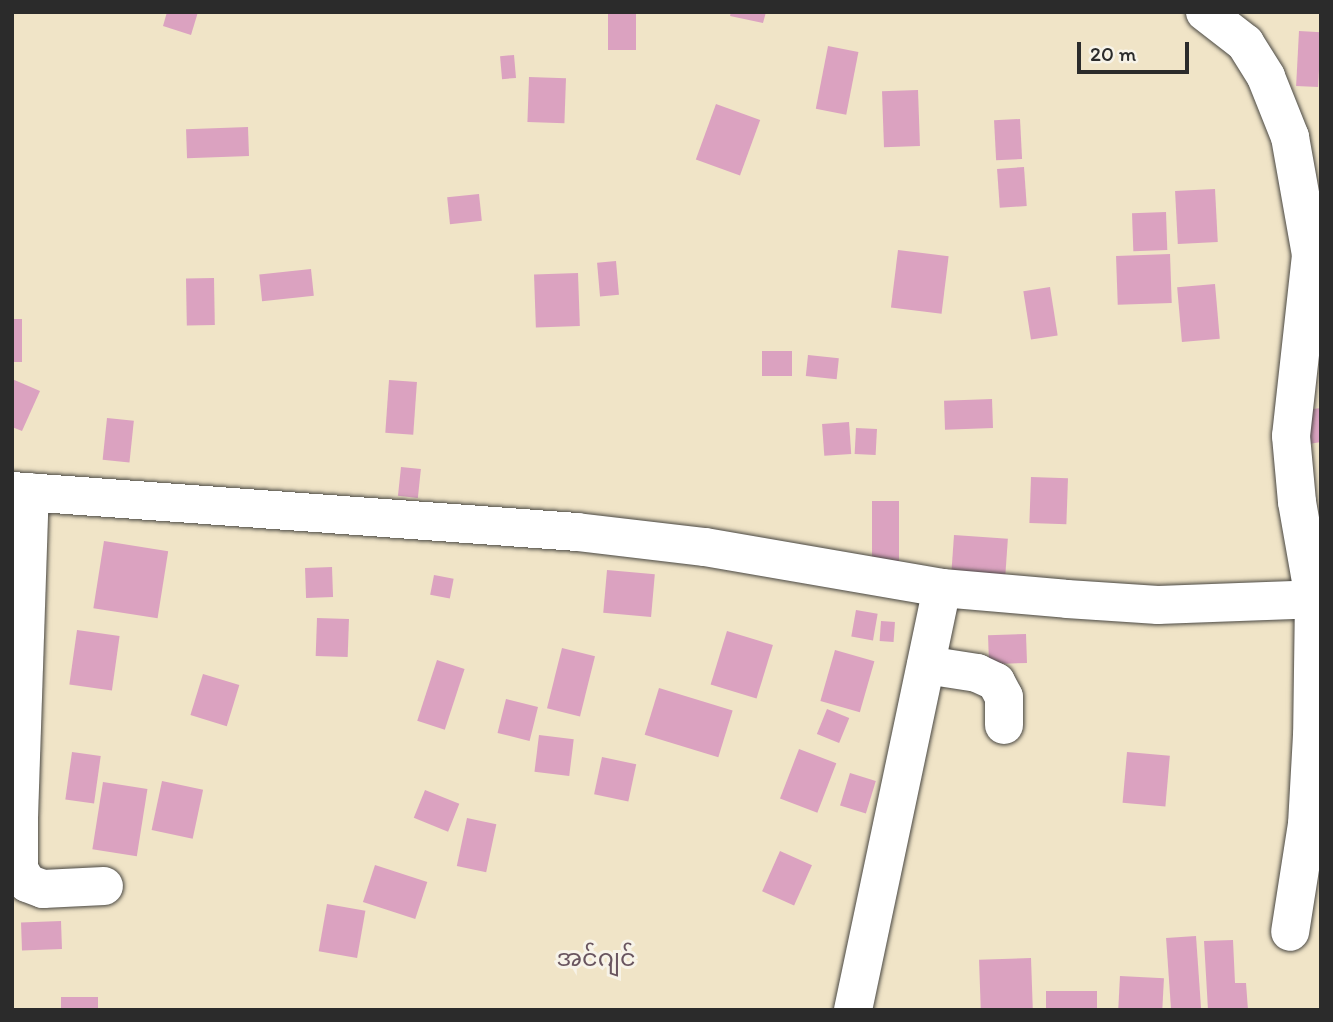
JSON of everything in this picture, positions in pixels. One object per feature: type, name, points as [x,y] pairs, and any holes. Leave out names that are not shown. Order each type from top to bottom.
[{"type":"street","points":[[1205,12],[1245,43],[1266,77],[1290,137],[1311,255],[1291,436],[1297,502],[1317,599],[1307,824],[1290,932]]},
{"type":"street","points":[[104,886],[43,889],[27,883],[19,869],[15,819],[21,492],[578,532],[705,547],[942,588],[1158,605],[1317,599]]},
{"type":"street","points":[[853,1010],[942,588]]},
{"type":"street","points":[[926,665],[977,673],[996,682],[1004,697],[1004,725]]},
{"type":"building","points":[[167,12],[198,12],[191,35],[163,26]]},
{"type":"building","points":[[608,12],[636,12],[636,50],[608,50]]},
{"type":"building","points":[[731,12],[766,12],[763,23],[730,16]]},
{"type":"building","points":[[1299,31],[1321,32],[1318,87],[1296,86]]},
{"type":"building","points":[[828,46],[858,52],[846,115],[816,109]]},
{"type":"building","points":[[514,55],[516,78],[502,79],[500,56]]},
{"type":"building","points":[[529,77],[566,78],[564,123],[527,122]]},
{"type":"building","points":[[918,90],[920,146],[884,147],[882,91]]},
{"type":"building","points":[[716,104],[760,120],[740,176],[696,159]]},
{"type":"building","points":[[1020,119],[1022,159],[996,160],[994,120]]},
{"type":"building","points":[[248,127],[249,156],[187,158],[186,129]]},
{"type":"building","points":[[1024,167],[1027,206],[1000,208],[997,169]]},
{"type":"building","points":[[1215,189],[1218,242],[1178,244],[1175,191]]},
{"type":"building","points":[[479,194],[482,221],[450,224],[447,197]]},
{"type":"building","points":[[1166,212],[1167,250],[1133,251],[1132,213]]},
{"type":"building","points":[[898,250],[949,256],[942,314],[891,308]]},
{"type":"building","points":[[1170,254],[1172,303],[1118,305],[1116,256]]},
{"type":"building","points":[[616,261],[619,295],[600,297],[597,263]]},
{"type":"building","points":[[311,269],[314,296],[262,301],[259,274]]},
{"type":"building","points":[[578,273],[580,326],[536,328],[534,275]]},
{"type":"building","points":[[186,278],[214,278],[215,325],[187,325]]},
{"type":"building","points":[[1215,284],[1220,339],[1182,342],[1177,287]]},
{"type":"building","points":[[1050,287],[1058,335],[1031,340],[1023,291]]},
{"type":"building","points":[[12,319],[22,319],[22,362],[12,362]]},
{"type":"building","points":[[762,351],[792,351],[792,376],[762,376]]},
{"type":"building","points":[[808,355],[839,358],[837,379],[806,376]]},
{"type":"building","points":[[12,379],[40,391],[22,431],[12,427]]},
{"type":"building","points":[[389,380],[417,382],[413,435],[385,433]]},
{"type":"building","points":[[992,399],[993,428],[945,430],[944,401]]},
{"type":"building","points":[[1321,408],[1321,442],[1309,444],[1305,410]]},
{"type":"building","points":[[107,418],[134,421],[129,463],[103,460]]},
{"type":"building","points":[[849,422],[851,454],[824,456],[822,424]]},
{"type":"building","points":[[856,428],[877,429],[876,455],[855,454]]},
{"type":"building","points":[[401,467],[421,469],[418,498],[398,496]]},
{"type":"building","points":[[1031,477],[1068,478],[1066,524],[1029,523]]},
{"type":"building","points":[[872,501],[899,501],[899,565],[872,565]]},
{"type":"building","points":[[954,535],[1008,539],[1005,586],[951,582]]},
{"type":"building","points":[[104,541],[168,551],[158,618],[93,608]]},
{"type":"building","points":[[332,567],[333,597],[306,598],[305,568]]},
{"type":"building","points":[[607,570],[655,574],[651,617],[603,613]]},
{"type":"building","points":[[434,575],[454,579],[450,598],[430,595]]},
{"type":"building","points":[[856,610],[878,614],[873,640],[851,637]]},
{"type":"building","points":[[317,618],[349,619],[348,657],[316,656]]},
{"type":"building","points":[[881,621],[895,622],[894,642],[880,641]]},
{"type":"building","points":[[77,630],[120,636],[112,690],[69,684]]},
{"type":"building","points":[[727,631],[773,645],[757,699],[711,685]]},
{"type":"building","points":[[1026,634],[1027,663],[989,664],[988,635]]},
{"type":"building","points":[[562,648],[595,656],[580,716],[547,708]]},
{"type":"building","points":[[835,650],[874,661],[860,712],[820,701]]},
{"type":"building","points":[[437,660],[465,669],[445,730],[417,721]]},
{"type":"building","points":[[203,674],[239,685],[227,726],[190,715]]},
{"type":"building","points":[[659,688],[733,711],[718,757],[645,735]]},
{"type":"building","points":[[506,699],[538,707],[530,741],[498,733]]},
{"type":"building","points":[[827,709],[849,718],[839,743],[817,734]]},
{"type":"building","points":[[539,735],[574,739],[569,776],[534,772]]},
{"type":"building","points":[[799,749],[836,763],[817,813],[780,798]]},
{"type":"building","points":[[72,752],[101,756],[94,804],[65,800]]},
{"type":"building","points":[[1127,752],[1170,756],[1165,807],[1123,803]]},
{"type":"building","points":[[602,757],[636,764],[628,801],[594,794]]},
{"type":"building","points":[[850,773],[876,781],[866,813],[840,806]]},
{"type":"building","points":[[162,781],[203,790],[193,839],[152,830]]},
{"type":"building","points":[[103,782],[147,789],[137,856],[92,849]]},
{"type":"building","points":[[425,790],[459,804],[448,832],[414,818]]},
{"type":"building","points":[[467,818],[496,824],[486,872],[457,866]]},
{"type":"building","points":[[780,851],[812,865],[794,905],[762,891]]},
{"type":"building","points":[[375,865],[427,882],[415,919],[363,902]]},
{"type":"building","points":[[327,904],[365,911],[357,958],[319,951]]},
{"type":"building","points":[[61,921],[62,949],[22,950],[21,922]]},
{"type":"building","points":[[1196,936],[1201,1010],[1171,1010],[1166,938]]},
{"type":"building","points":[[1233,940],[1235,983],[1246,983],[1248,1010],[1208,1010],[1204,941]]},
{"type":"building","points":[[1031,958],[1033,1010],[981,1010],[979,960]]},
{"type":"building","points":[[1120,976],[1164,978],[1162,1010],[1118,1010]]},
{"type":"building","points":[[1046,991],[1097,991],[1097,1010],[1046,1010]]},
{"type":"building","points":[[61,997],[98,997],[98,1010],[61,1010]]},
{"type":"district","name":"အင်ဂျင်","points":[[596,958]]}]
